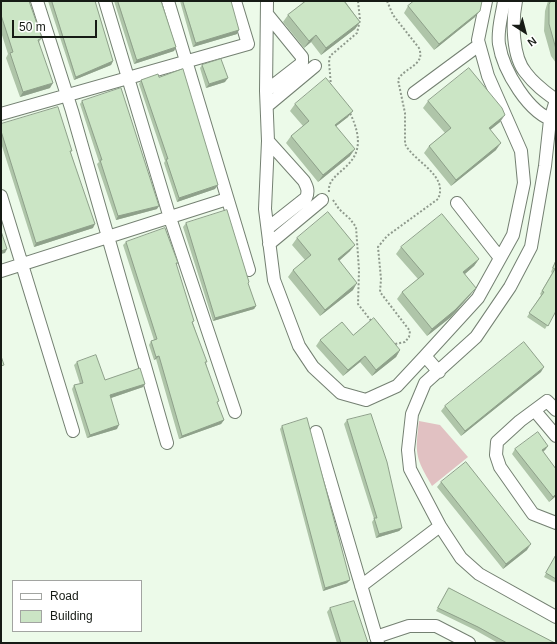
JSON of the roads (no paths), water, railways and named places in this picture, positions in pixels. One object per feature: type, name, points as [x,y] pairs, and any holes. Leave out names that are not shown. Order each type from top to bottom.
[{"type":"street","points":[[37,1],[67,95],[167,443]]},
{"type":"street","points":[[105,1],[170,218],[235,412]]},
{"type":"street","points":[[168,1],[249,270]]},
{"type":"street","points":[[1,114],[248,44],[235,1]]},
{"type":"street","points":[[267,1],[266,91],[268,140],[266,209],[274,280],[299,346],[313,367],[341,393],[366,400],[397,386],[478,298],[514,235],[524,183],[521,151],[488,76],[478,40],[486,1]]},
{"type":"street","points":[[504,1],[500,21],[499,43],[504,66],[534,109],[553,121]]},
{"type":"street","points":[[516,1],[514,10],[514,45],[524,72],[540,89],[556,100],[531,247],[510,287],[476,337],[439,372],[425,383],[412,414],[408,450],[410,469],[440,526],[461,558],[478,574],[556,617]]},
{"type":"street","points":[[266,91],[302,63],[302,57],[267,14]]},
{"type":"street","points":[[414,93],[480,45]]},
{"type":"street","points":[[267,106],[315,66]]},
{"type":"street","points":[[268,140],[304,181],[308,193],[306,198],[268,228]]},
{"type":"street","points":[[1,196],[73,432]]},
{"type":"street","points":[[269,244],[328,197]]},
{"type":"street","points":[[1,271],[228,199]]},
{"type":"street","points":[[457,203],[500,258]]},
{"type":"street","points":[[425,356],[439,372]]},
{"type":"street","points":[[413,369],[425,383]]},
{"type":"street","points":[[556,410],[547,401],[520,421],[497,442],[496,455],[500,467],[533,514],[556,523]]},
{"type":"street","points":[[535,411],[556,436]]},
{"type":"street","points":[[316,432],[377,640],[409,626],[436,626],[469,643]]},
{"type":"street","points":[[361,586],[440,526]]}]
